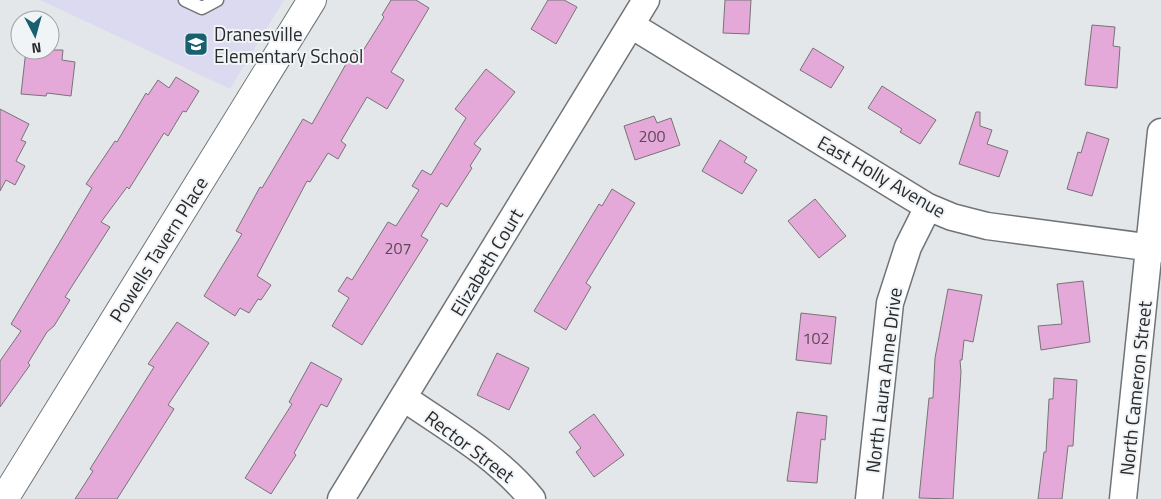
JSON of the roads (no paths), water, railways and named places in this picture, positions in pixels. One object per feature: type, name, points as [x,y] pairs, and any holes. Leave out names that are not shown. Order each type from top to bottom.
[{"type":"street","name":"Powells Tavern Place","points":[[4,499],[312,0]]},
{"type":"street","name":"Elizabeth Court","points":[[341,499],[646,0]]},
{"type":"street","name":"East Holly Avenue","points":[[631,25],[928,208],[952,217],[987,226],[1155,249]]},
{"type":"street","name":"North Cameron Street","points":[[1123,499],[1155,249],[1161,132]]},
{"type":"street","name":"North Laura Anne Drive","points":[[869,499],[890,303],[908,247],[928,208]]},
{"type":"street","name":"Rector Street","points":[[404,398],[482,451],[516,479],[532,499]]},
{"type":"lane","points":[[185,0],[202,8],[217,0]]},
{"type":"place","name":"Dranesville Elementary School","points":[[196,44]]}]
